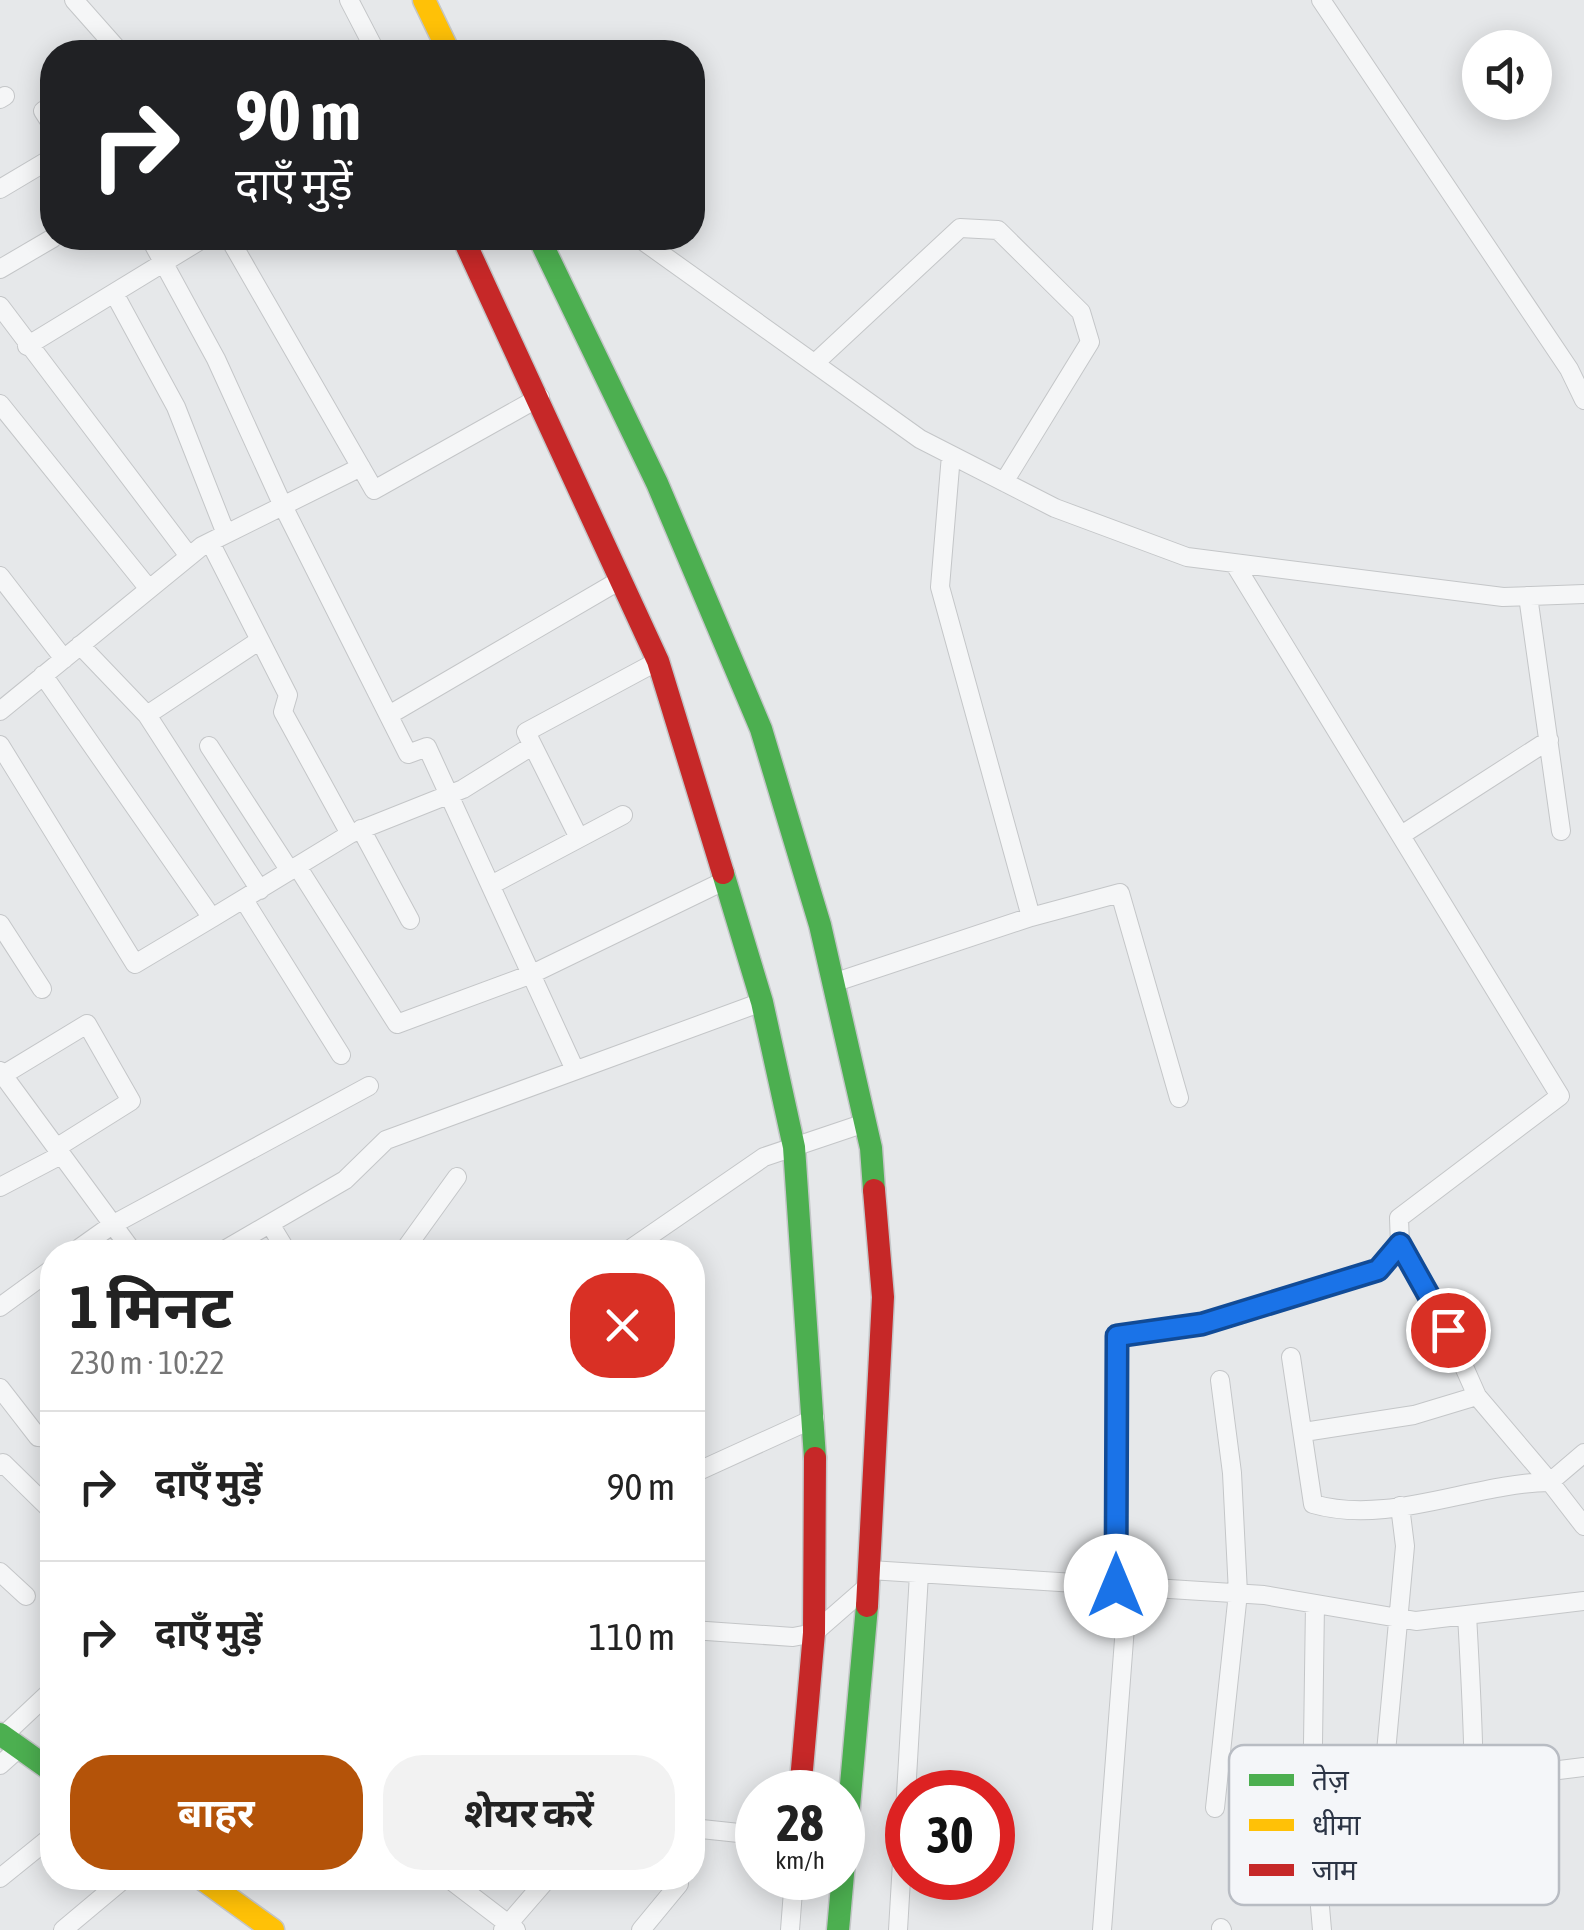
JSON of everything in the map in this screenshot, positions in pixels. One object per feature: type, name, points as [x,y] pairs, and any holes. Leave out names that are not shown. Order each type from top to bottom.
[{"type":"main road","points":[[424,0],[443,40]]},
{"type":"main road","points":[[469,250],[658,661],[762,1002],[794,1147],[815,1418],[814,1633],[802,1770]]},
{"type":"main road","points":[[544,250],[657,483],[761,729],[833,984],[865,1123],[883,1297],[870,1577],[838,1930]]},
{"type":"main road","points":[[7,1739],[40,1762]]},
{"type":"main road","points":[[218,1890],[273,1930]]},
{"type":"street","points":[[74,0],[109,40]]},
{"type":"street","points":[[349,0],[370,40]]},
{"type":"street","points":[[1321,0],[1577,366],[1584,400]]},
{"type":"street","points":[[0,189],[40,165]]},
{"type":"street","points":[[816,364],[960,228],[998,230],[1081,312],[1090,342],[1004,482]]},
{"type":"street","points":[[0,269],[40,246]]},
{"type":"street","points":[[158,250],[216,359],[283,506],[408,754],[427,746],[575,1070]]},
{"type":"street","points":[[27,346],[184,250]]},
{"type":"street","points":[[236,250],[374,490],[540,398]]},
{"type":"street","points":[[656,250],[920,439],[1055,508],[1187,557],[1502,597],[1584,594]]},
{"type":"street","points":[[114,293],[176,407],[218,538],[260,640],[288,694],[283,712],[410,920]]},
{"type":"street","points":[[0,306],[189,556]]},
{"type":"street","points":[[0,404],[149,589]]},
{"type":"street","points":[[951,455],[940,588],[1030,917]]},
{"type":"street","points":[[0,710],[189,556],[361,467]]},
{"type":"street","points":[[1234,564],[1560,1096],[1400,1218],[1400,1244],[1433,1297],[1477,1396],[1584,1526]]},
{"type":"street","points":[[0,576],[64,658]]},
{"type":"street","points":[[389,715],[622,580]]},
{"type":"street","points":[[1528,596],[1560,831]]},
{"type":"street","points":[[147,715],[260,640]]},
{"type":"street","points":[[80,645],[147,715],[341,1054]]},
{"type":"street","points":[[578,836],[526,732],[658,661]]},
{"type":"street","points":[[44,675],[212,918]]},
{"type":"street","points":[[1402,834],[1549,740]]},
{"type":"street","points":[[0,744],[7,771],[136,964],[355,832],[450,794],[532,746]]},
{"type":"street","points":[[209,746],[397,1024],[532,974],[726,880]]},
{"type":"street","points":[[493,884],[623,815]]},
{"type":"street","points":[[833,984],[1030,917],[1120,894],[1180,1098]]},
{"type":"street","points":[[0,924],[42,988]]},
{"type":"street","points":[[242,1240],[345,1180],[386,1140],[762,1002]]},
{"type":"street","points":[[0,1187],[58,1152],[131,1101],[88,1024],[2,1073],[58,1152],[124,1240]]},
{"type":"street","points":[[90,1240],[112,1224],[369,1086]]},
{"type":"street","points":[[643,1240],[764,1157],[865,1123]]},
{"type":"street","points":[[412,1240],[457,1177]]},
{"type":"street","points":[[270,1224],[279,1240]]},
{"type":"street","points":[[1116,1586],[1117,1336],[1202,1324],[1378,1270],[1400,1244]]},
{"type":"street","points":[[0,1307],[40,1277]]},
{"type":"street","points":[[1292,1357],[1313,1504],[1332,1510],[1400,1506],[1521,1483],[1550,1482],[1584,1453]]},
{"type":"street","points":[[1215,1808],[1238,1593],[1232,1473],[1220,1380]]},
{"type":"street","points":[[1,1390],[40,1437]]},
{"type":"street","points":[[1304,1432],[1414,1415],[1477,1396]]},
{"type":"street","points":[[705,1468],[815,1418]]},
{"type":"street","points":[[0,1466],[3,1464],[40,1500]]},
{"type":"street","points":[[1386,1745],[1395,1618],[1405,1546],[1400,1506]]},
{"type":"street","points":[[0,1572],[26,1596]]},
{"type":"street","points":[[898,1930],[920,1574]]},
{"type":"street","points":[[705,1631],[793,1637],[814,1633],[870,1577],[920,1574],[1238,1593],[1416,1621],[1584,1601]]},
{"type":"street","points":[[1102,1930],[1128,1587],[1116,1586]]},
{"type":"street","points":[[1313,1745],[1315,1604]]},
{"type":"street","points":[[1467,1615],[1475,1745]]},
{"type":"street","points":[[0,1765],[7,1739],[40,1703]]},
{"type":"street","points":[[1559,1770],[1584,1767]]},
{"type":"street","points":[[705,1829],[735,1833]]},
{"type":"street","points":[[0,1878],[40,1846]]},
{"type":"street","points":[[63,1930],[111,1890]]},
{"type":"street","points":[[463,1890],[509,1928],[539,1890]]},
{"type":"street","points":[[641,1930],[674,1890]]},
{"type":"street","points":[[790,1930],[792,1900]]},
{"type":"street","points":[[1320,1905],[1322,1930]]},
{"type":"traffic: fast","points":[[545,250],[657,483],[761,729],[820,925],[871,1148],[874,1190]]},
{"type":"traffic: fast","points":[[723,873],[762,1002],[794,1147],[815,1458]]},
{"type":"traffic: fast","points":[[838,1930],[867,1606]]},
{"type":"traffic: fast","points":[[0,1734],[40,1762]]},
{"type":"traffic: slow","points":[[424,0],[443,40]]},
{"type":"traffic: slow","points":[[218,1890],[273,1930]]},
{"type":"traffic: jam","points":[[469,250],[658,661],[723,873]]},
{"type":"traffic: jam","points":[[867,1606],[883,1297],[874,1190]]},
{"type":"traffic: jam","points":[[802,1770],[814,1633],[815,1458]]},
{"type":"route","points":[[1116,1586],[1117,1336],[1202,1324],[1378,1270],[1400,1244],[1448,1330]]}]
